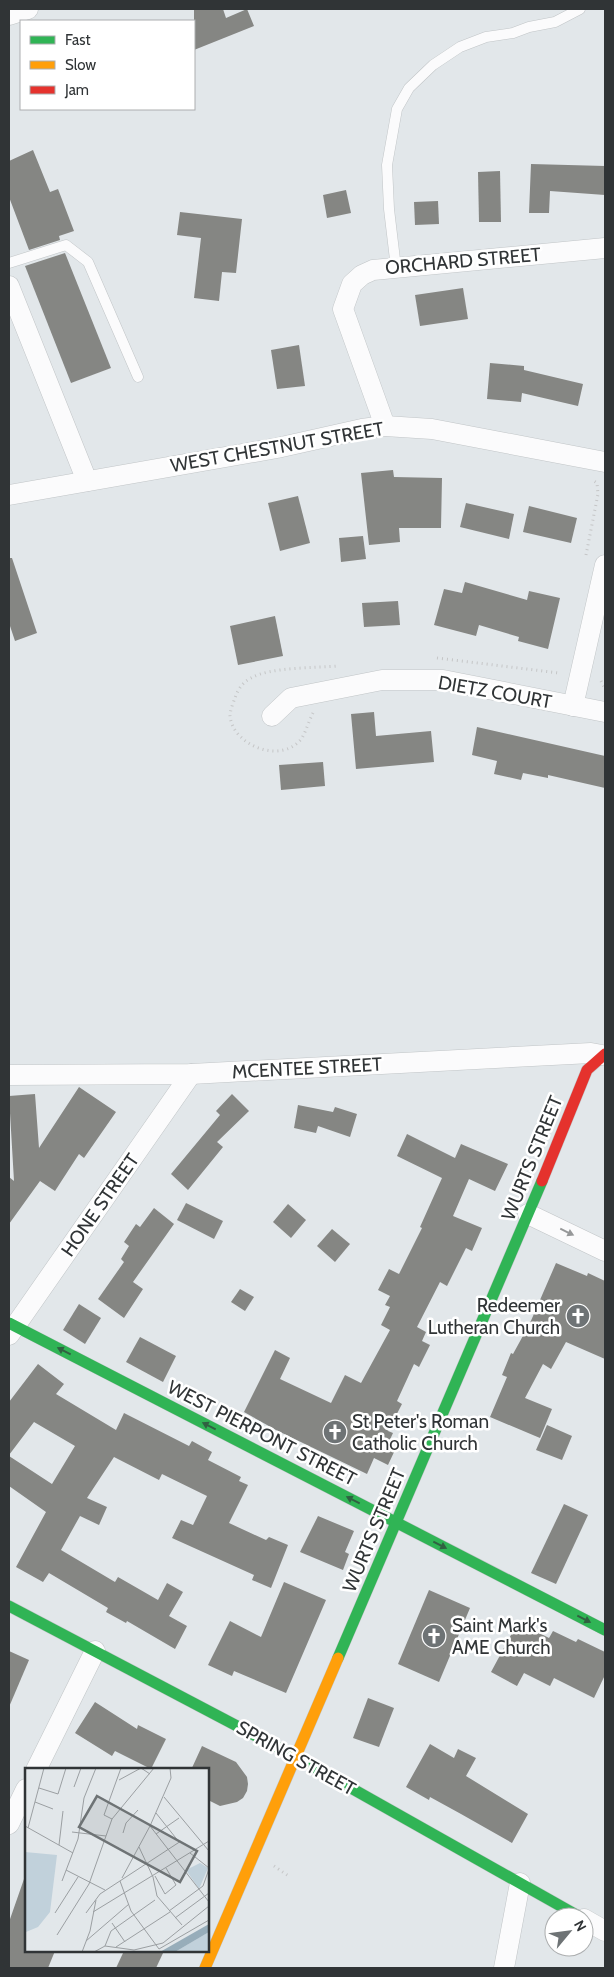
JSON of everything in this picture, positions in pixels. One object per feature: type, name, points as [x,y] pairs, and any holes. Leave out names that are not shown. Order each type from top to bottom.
[{"type":"main road","name":"WURTS STREET","points":[[205,1968],[528,1214],[587,1070],[604,1054]]},
{"type":"main road","name":"WEST PIERPONT STREET","points":[[11,1328],[396,1522],[605,1630]]},
{"type":"main road","name":"SPRING STREET","points":[[9,1606],[296,1757],[562,1907]]},
{"type":"street","points":[[9,15],[28,9]]},
{"type":"street","name":"ORCHARD STREET","points":[[385,426],[343,309],[352,284],[362,275],[373,270],[605,248]]},
{"type":"street","points":[[9,286],[87,481]]},
{"type":"street","name":"WEST CHESTNUT STREET","points":[[9,495],[277,448],[362,429],[385,426],[432,429],[605,462]]},
{"type":"street","points":[[573,706],[605,565]]},
{"type":"street","name":"DIETZ COURT","points":[[272,716],[291,698],[382,680],[443,680],[605,712]]},
{"type":"street","name":"MCENTEE STREET","points":[[9,1075],[191,1074],[591,1053],[604,1054]]},
{"type":"street","name":"HONE STREET","points":[[11,1328],[191,1074]]},
{"type":"street","points":[[528,1214],[605,1251]]},
{"type":"street","points":[[37,1768],[95,1651]]},
{"type":"street","points":[[9,1824],[25,1791]]},
{"type":"street","points":[[504,1968],[520,1883]]},
{"type":"street","points":[[594,1925],[605,1931]]},
{"type":"lane","points":[[396,268],[389,209],[387,165],[397,109],[409,88],[433,65],[460,47],[486,37],[513,33],[529,27],[555,22],[580,9]]},
{"type":"lane","points":[[9,263],[66,244],[88,262],[138,377]]},
{"type":"path","points":[[585,560],[598,494],[597,483],[592,479]]},
{"type":"path","points":[[434,658],[443,657],[562,674]]},
{"type":"path","points":[[316,708],[302,738],[280,752],[259,749],[243,739],[235,728],[230,716],[233,701],[239,688],[250,678],[263,673],[338,666]]},
{"type":"path","points":[[276,1868],[290,1877]]},
{"type":"building","points":[[194,9],[223,9],[226,18],[247,9],[254,26],[195,50]]},
{"type":"building","points":[[33,150],[50,192],[58,189],[74,231],[59,236],[60,240],[29,250],[9,197],[9,161]]},
{"type":"building","points":[[531,164],[605,166],[605,195],[550,191],[549,213],[529,213]]},
{"type":"building","points":[[500,171],[501,222],[479,222],[478,172]]},
{"type":"building","points":[[346,190],[351,213],[327,218],[323,195]]},
{"type":"building","points":[[438,201],[439,224],[415,225],[414,202]]},
{"type":"building","points":[[180,212],[242,219],[236,273],[222,272],[219,301],[194,298],[201,238],[177,235]]},
{"type":"building","points":[[65,253],[111,368],[71,383],[25,266]]},
{"type":"building","points":[[463,288],[468,319],[420,326],[415,295]]},
{"type":"building","points":[[299,345],[305,386],[277,389],[271,350]]},
{"type":"building","points":[[490,363],[524,366],[524,370],[583,384],[578,406],[522,393],[521,402],[487,399]]},
{"type":"building","points":[[393,470],[394,477],[442,478],[441,528],[399,528],[400,542],[369,545],[361,473]]},
{"type":"building","points":[[298,496],[310,543],[280,551],[268,503]]},
{"type":"building","points":[[466,503],[514,514],[509,539],[460,527]]},
{"type":"building","points":[[529,506],[577,518],[571,543],[523,532]]},
{"type":"building","points":[[363,536],[366,559],[341,562],[339,538]]},
{"type":"building","points":[[9,558],[12,558],[37,633],[15,641],[9,623]]},
{"type":"building","points":[[465,582],[527,600],[529,591],[560,598],[548,649],[518,641],[519,637],[479,625],[476,636],[434,625],[444,589],[462,593]]},
{"type":"building","points":[[398,601],[400,625],[364,627],[362,603]]},
{"type":"building","points":[[275,616],[283,656],[238,665],[230,626]]},
{"type":"building","points":[[374,712],[376,736],[431,731],[434,762],[356,769],[351,714]]},
{"type":"building","points":[[477,727],[605,756],[605,788],[548,775],[548,778],[523,773],[521,780],[494,774],[497,761],[472,755]]},
{"type":"building","points":[[323,762],[325,786],[281,790],[279,765]]},
{"type":"building","points":[[79,1087],[116,1112],[84,1158],[79,1154],[55,1191],[40,1181],[9,1224],[9,1177],[14,1181],[9,1096],[35,1094],[39,1148]]},
{"type":"building","points":[[232,1094],[249,1111],[217,1142],[223,1147],[188,1190],[171,1174],[220,1115],[216,1111]]},
{"type":"building","points":[[298,1105],[333,1112],[335,1107],[357,1114],[350,1137],[318,1126],[316,1133],[294,1128]]},
{"type":"building","points":[[407,1134],[455,1158],[461,1144],[508,1164],[495,1191],[469,1179],[453,1216],[482,1228],[472,1251],[466,1248],[447,1286],[440,1282],[417,1327],[426,1332],[422,1341],[430,1345],[419,1367],[414,1364],[397,1401],[402,1404],[388,1431],[393,1433],[387,1446],[395,1450],[388,1465],[374,1458],[367,1474],[276,1430],[244,1412],[275,1350],[290,1358],[280,1379],[331,1403],[345,1375],[361,1383],[390,1330],[381,1325],[390,1307],[385,1305],[390,1296],[378,1290],[389,1269],[399,1274],[422,1228],[420,1227],[442,1178],[397,1156]]},
{"type":"building","points":[[186,1203],[223,1221],[214,1239],[177,1220]]},
{"type":"building","points":[[288,1204],[306,1220],[291,1238],[273,1222]]},
{"type":"building","points":[[154,1208],[174,1224],[133,1282],[143,1289],[124,1318],[98,1299],[124,1262],[121,1259],[129,1246],[124,1242],[136,1224],[140,1227]]},
{"type":"building","points":[[332,1229],[350,1244],[335,1262],[317,1246]]},
{"type":"building","points":[[556,1263],[587,1276],[588,1273],[605,1281],[605,1359],[566,1342],[551,1369],[543,1364],[525,1398],[552,1409],[540,1438],[490,1417],[507,1377],[502,1375],[511,1353],[513,1354],[530,1323]]},
{"type":"building","points":[[240,1289],[254,1297],[245,1311],[231,1302]]},
{"type":"building","points":[[79,1304],[101,1318],[85,1344],[63,1330]]},
{"type":"building","points":[[140,1337],[176,1356],[163,1382],[126,1362]]},
{"type":"building","points":[[38,1364],[64,1384],[56,1394],[116,1430],[124,1413],[189,1446],[192,1441],[212,1452],[208,1460],[241,1477],[239,1481],[248,1485],[229,1523],[266,1540],[269,1537],[288,1545],[271,1588],[252,1580],[254,1575],[172,1538],[181,1520],[193,1525],[207,1496],[162,1474],[159,1480],[114,1457],[87,1498],[107,1507],[99,1525],[80,1516],[61,1550],[115,1582],[118,1577],[158,1600],[167,1583],[183,1592],[169,1616],[187,1626],[175,1649],[127,1621],[126,1623],[106,1612],[108,1608],[49,1573],[43,1582],[16,1567],[46,1512],[9,1486],[9,1456],[52,1484],[75,1446],[34,1422],[9,1455],[9,1402]]},
{"type":"building","points":[[547,1425],[572,1436],[562,1460],[536,1450]]},
{"type":"building","points":[[564,1504],[588,1515],[556,1584],[531,1573]]},
{"type":"building","points":[[318,1516],[354,1531],[345,1552],[349,1554],[343,1570],[300,1552]]},
{"type":"building","points":[[284,1582],[326,1600],[286,1693],[234,1671],[232,1676],[208,1665],[230,1621],[261,1637]]},
{"type":"building","name":"Saint Mark's AME Church","points":[[429,1590],[470,1608],[439,1682],[398,1664]]},
{"type":"building","points":[[518,1622],[549,1638],[553,1631],[576,1642],[578,1639],[605,1652],[605,1675],[594,1698],[554,1678],[550,1686],[524,1673],[517,1686],[491,1672]]},
{"type":"building","points":[[9,1651],[29,1660],[9,1707]]},
{"type":"building","points":[[368,1698],[394,1708],[379,1747],[353,1738]]},
{"type":"building","points":[[95,1702],[137,1729],[138,1725],[166,1739],[152,1768],[149,1768],[115,1751],[112,1756],[75,1733]]},
{"type":"building","points":[[430,1744],[454,1758],[458,1749],[476,1758],[466,1776],[528,1814],[512,1843],[430,1797],[429,1800],[406,1787]]},
{"type":"building","points":[[202,1746],[236,1762],[247,1777],[247,1791],[243,1798],[237,1802],[220,1806],[209,1800],[209,1768],[192,1768]]},
{"type":"building","points":[[25,1879],[25,1952],[55,1952],[48,1968],[9,1968],[9,1922]]},
{"type":"building","points":[[124,1952],[164,1952],[156,1968],[116,1968]]},
{"type":"traffic: fast","points":[[338,1658],[542,1181]]},
{"type":"traffic: fast","points":[[9,1323],[605,1630]]},
{"type":"traffic: fast","points":[[9,1606],[296,1757],[562,1907]]},
{"type":"traffic: slow","points":[[205,1968],[338,1658]]},
{"type":"traffic: jam","points":[[542,1181],[587,1070],[605,1054]]},
{"type":"place","name":"Redeemer Lutheran Church","points":[[578,1316]]},
{"type":"place","name":"St Peter's Roman Catholic Church","points":[[335,1432]]},
{"type":"place","name":"Saint Mark's AME Church","points":[[434,1636]]}]
